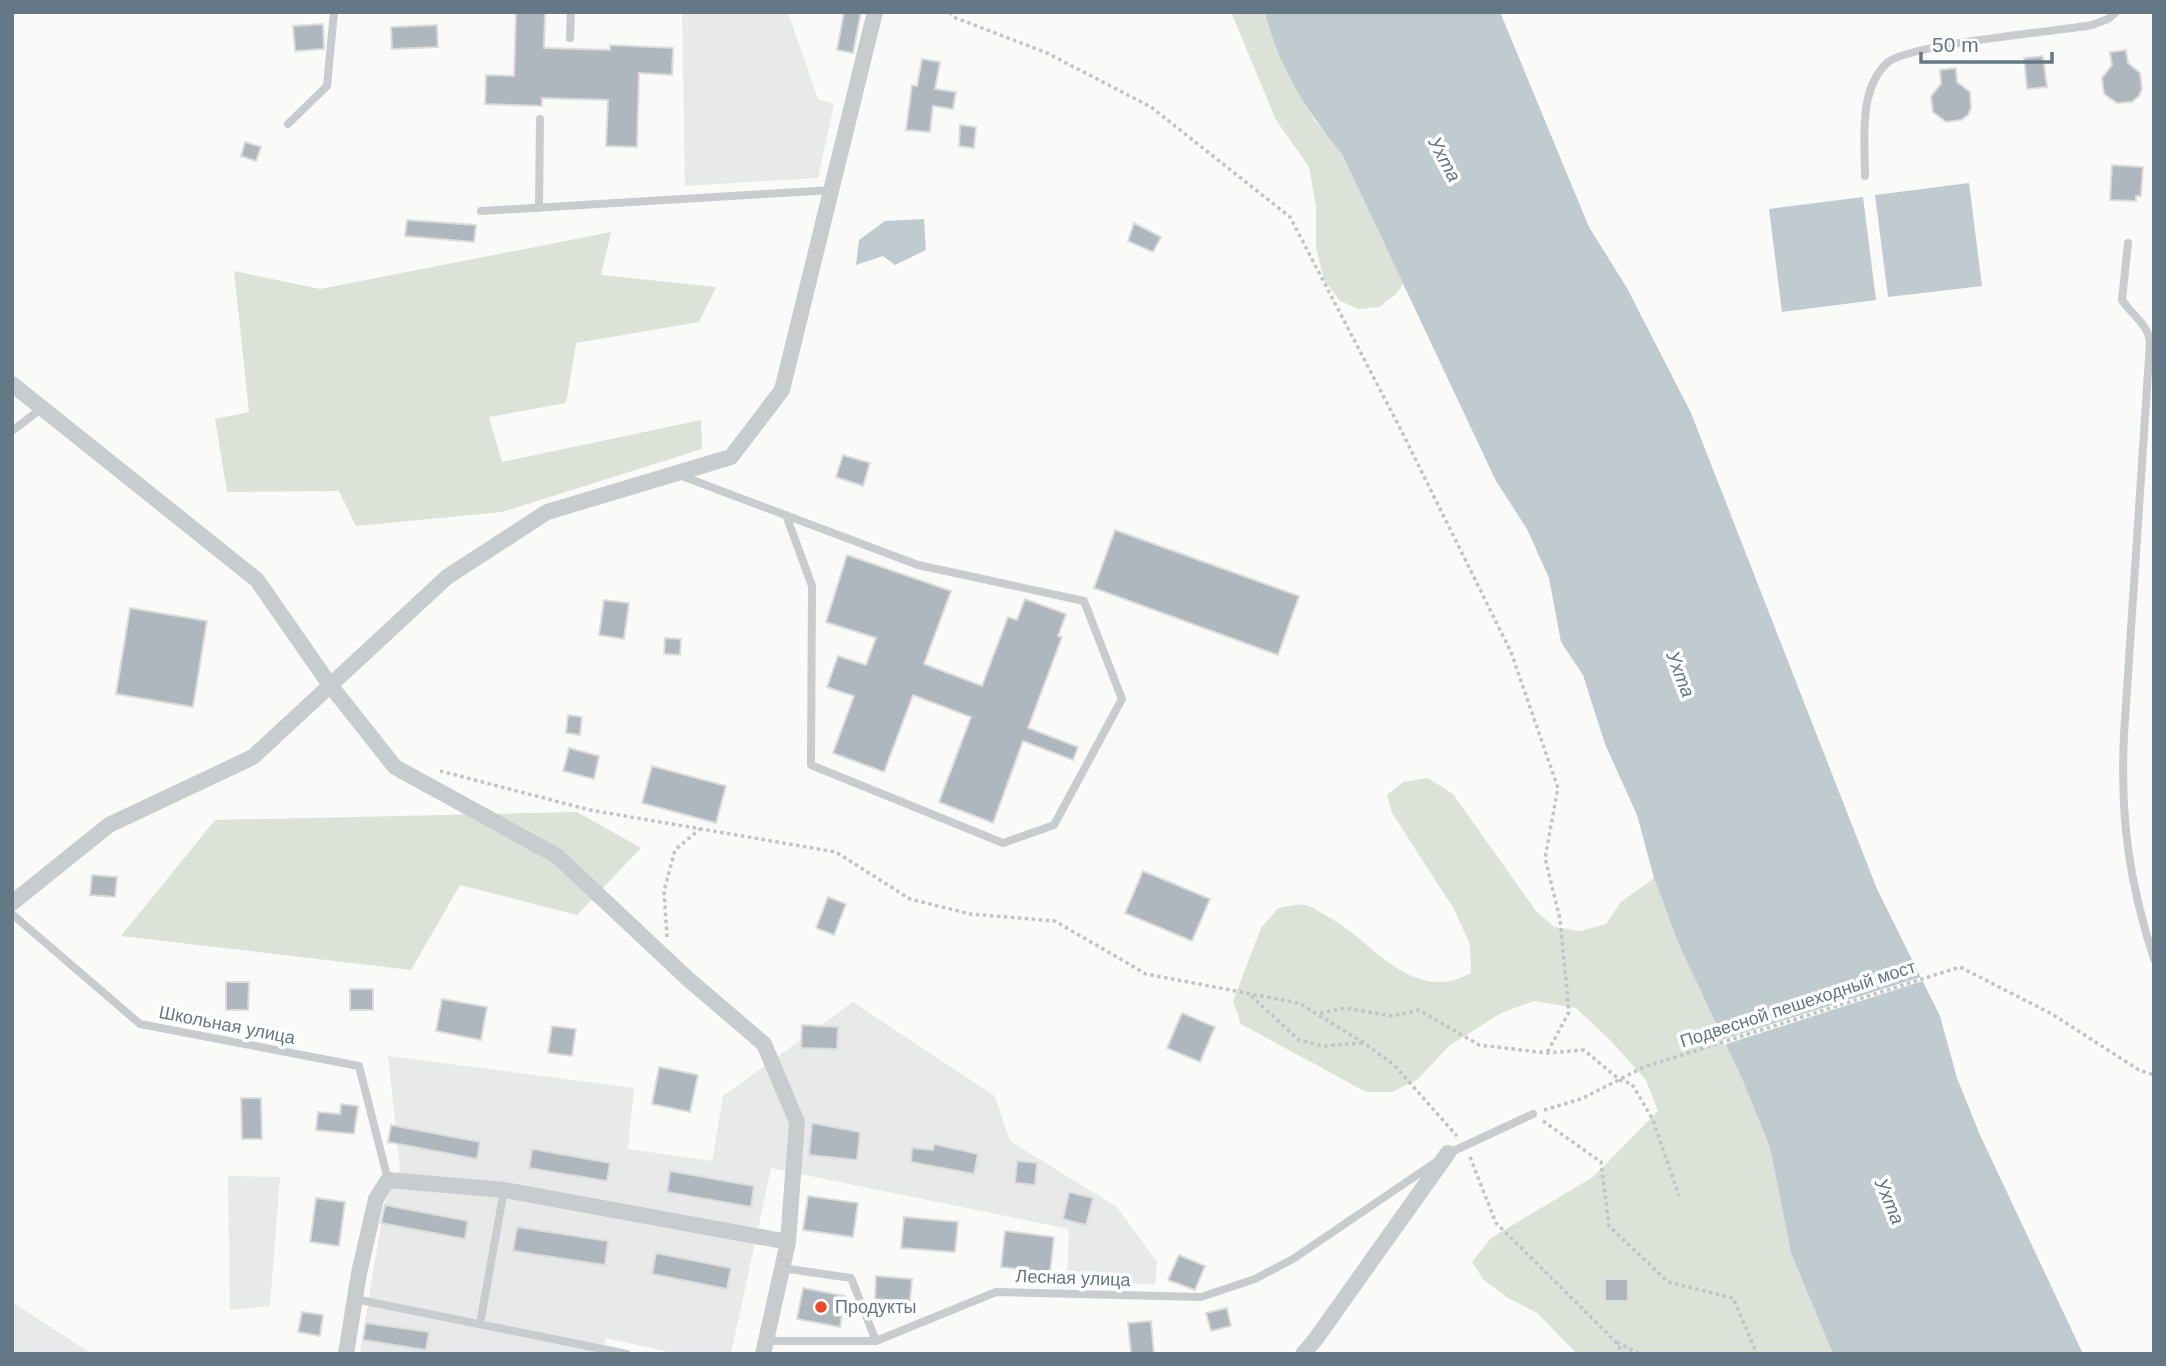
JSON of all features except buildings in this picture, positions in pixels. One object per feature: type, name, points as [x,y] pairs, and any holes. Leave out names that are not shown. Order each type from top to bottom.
[{"type":"street","points":[[12,903],[109,825],[253,757],[447,577],[547,512],[731,457],[782,390],[875,12]]},
{"type":"street","points":[[12,384],[257,580],[330,685],[395,766],[557,856],[688,979],[764,1044],[797,1122],[788,1242],[764,1348]]},
{"type":"street","points":[[1303,1354],[1448,1153]]},
{"type":"street","points":[[346,1354],[376,1199],[388,1180],[504,1189],[788,1242]]},
{"type":"lane","points":[[288,124],[327,86],[334,12]]},
{"type":"lane","points":[[570,38],[571,12]]},
{"type":"lane","points":[[1865,176],[1867,106],[1874,83],[1886,64],[1915,51],[2092,25],[2108,19],[2116,12]]},
{"type":"lane","points":[[539,208],[540,119]]},
{"type":"lane","points":[[481,211],[832,190]]},
{"type":"lane","points":[[2129,243],[2122,300],[2147,328],[2150,342],[2124,735],[2123,800],[2129,865],[2136,903],[2154,959]]},
{"type":"lane","points":[[12,431],[42,408]]},
{"type":"lane","points":[[676,474],[786,515],[918,565],[1084,601],[1122,699],[1054,825],[1003,843],[811,765],[812,586],[786,515]]},
{"type":"lane","name":"Школьная улица","points":[[12,914],[139,1024],[359,1066],[388,1180]]},
{"type":"lane","name":"Лесная улица","points":[[764,1348],[876,1341],[996,1292],[1201,1297],[1255,1279],[1293,1259],[1448,1153],[1533,1114]]},
{"type":"lane","points":[[480,1324],[504,1189]]},
{"type":"lane","points":[[782,1268],[851,1278],[876,1341]]},
{"type":"lane","points":[[355,1299],[628,1354]]},
{"type":"path","points":[[950,12],[953,17],[1047,53],[1151,107],[1290,217],[1511,652],[1558,788],[1545,858],[1560,919],[1569,1012],[1547,1053]]},
{"type":"path","points":[[414,777],[438,771],[590,810],[836,852],[910,899],[970,914],[1055,921],[1146,974],[1299,1003],[1364,1042],[1394,1065],[1465,1145],[1496,1223],[1615,1341],[1623,1354]]},
{"type":"path","points":[[667,939],[664,891],[675,850],[700,829]]},
{"type":"path","name":"Подвесной пешеходный мост","points":[[1533,1114],[1581,1100],[1644,1067],[1960,967],[2052,1014],[2139,1070],[2154,1075]]},
{"type":"path","points":[[1250,995],[1299,1040],[1323,1046],[1364,1042]]},
{"type":"path","points":[[1318,1013],[1345,1008],[1393,1016],[1419,1010],[1479,1045],[1547,1053],[1584,1050],[1620,1080],[1632,1084],[1653,1120],[1679,1196]]},
{"type":"path","points":[[1533,1114],[1601,1162],[1609,1226],[1668,1282],[1734,1298],[1757,1354]]},
{"type":"path","points":[[1615,1341],[1639,1354]]},
{"type":"shaded area","points":[[682,12],[788,12],[818,99],[834,104],[818,178],[685,186]]},
{"type":"shaded area","points":[[1231,12],[1265,12],[1286,71],[1315,121],[1342,154],[1403,284],[1396,294],[1379,307],[1359,309],[1340,301],[1324,280],[1316,248],[1316,206],[1309,167],[1276,120]]},
{"type":"shaded area","points":[[611,232],[601,275],[716,287],[699,322],[576,343],[566,403],[489,417],[502,462],[701,420],[702,449],[502,512],[356,526],[339,491],[227,492],[215,419],[249,412],[234,271],[320,289]]},
{"type":"shaded area","points":[[1428,778],[1453,794],[1536,911],[1554,927],[1580,931],[1606,924],[1621,902],[1654,878],[1679,945],[1743,1081],[1770,1148],[1791,1253],[1833,1354],[1577,1354],[1537,1313],[1508,1298],[1483,1279],[1472,1262],[1491,1238],[1593,1177],[1658,1111],[1646,1080],[1576,1008],[1534,1001],[1501,1013],[1449,1046],[1418,1079],[1392,1092],[1366,1092],[1241,1024],[1233,1001],[1261,928],[1278,908],[1299,904],[1313,908],[1343,926],[1411,976],[1430,981],[1449,981],[1471,973],[1470,945],[1454,909],[1392,813],[1387,795],[1403,782]]},
{"type":"shaded area","points":[[577,812],[641,848],[577,915],[460,885],[411,970],[121,936],[215,820]]},
{"type":"shaded area","points":[[853,1002],[995,1096],[1010,1141],[1117,1207],[1157,1262],[1155,1285],[1067,1277],[1069,1229],[771,1168],[731,1354],[677,1354],[606,1338],[602,1354],[360,1352],[384,1206],[400,1168],[388,1056],[634,1088],[628,1149],[712,1161],[723,1096]]},
{"type":"shaded area","points":[[228,1176],[280,1177],[270,1306],[230,1310]]},
{"type":"shaded area","points":[[12,1302],[92,1354],[12,1354]]},
{"type":"water","name":"Ухта","points":[[1265,12],[1500,12],[1589,227],[1627,288],[1691,413],[1877,889],[1940,1016],[1957,1078],[1980,1135],[2083,1354],[1833,1354],[1791,1253],[1770,1148],[1743,1081],[1679,945],[1654,878],[1637,815],[1605,744],[1583,675],[1561,642],[1549,578],[1527,529],[1496,481],[1342,154],[1317,122],[1286,70]]},
{"type":"water","points":[[1969,183],[1982,286],[1888,297],[1875,195]]},
{"type":"water","points":[[1863,197],[1876,300],[1782,312],[1769,209]]},
{"type":"water","points":[[924,219],[926,250],[895,265],[883,256],[856,265],[859,240],[885,221]]},
{"type":"pier","points":[[1924,976],[1926,980],[1723,1045],[1721,1040]]},
{"type":"place","name":"Продукты","points":[[821,1307]]}]
